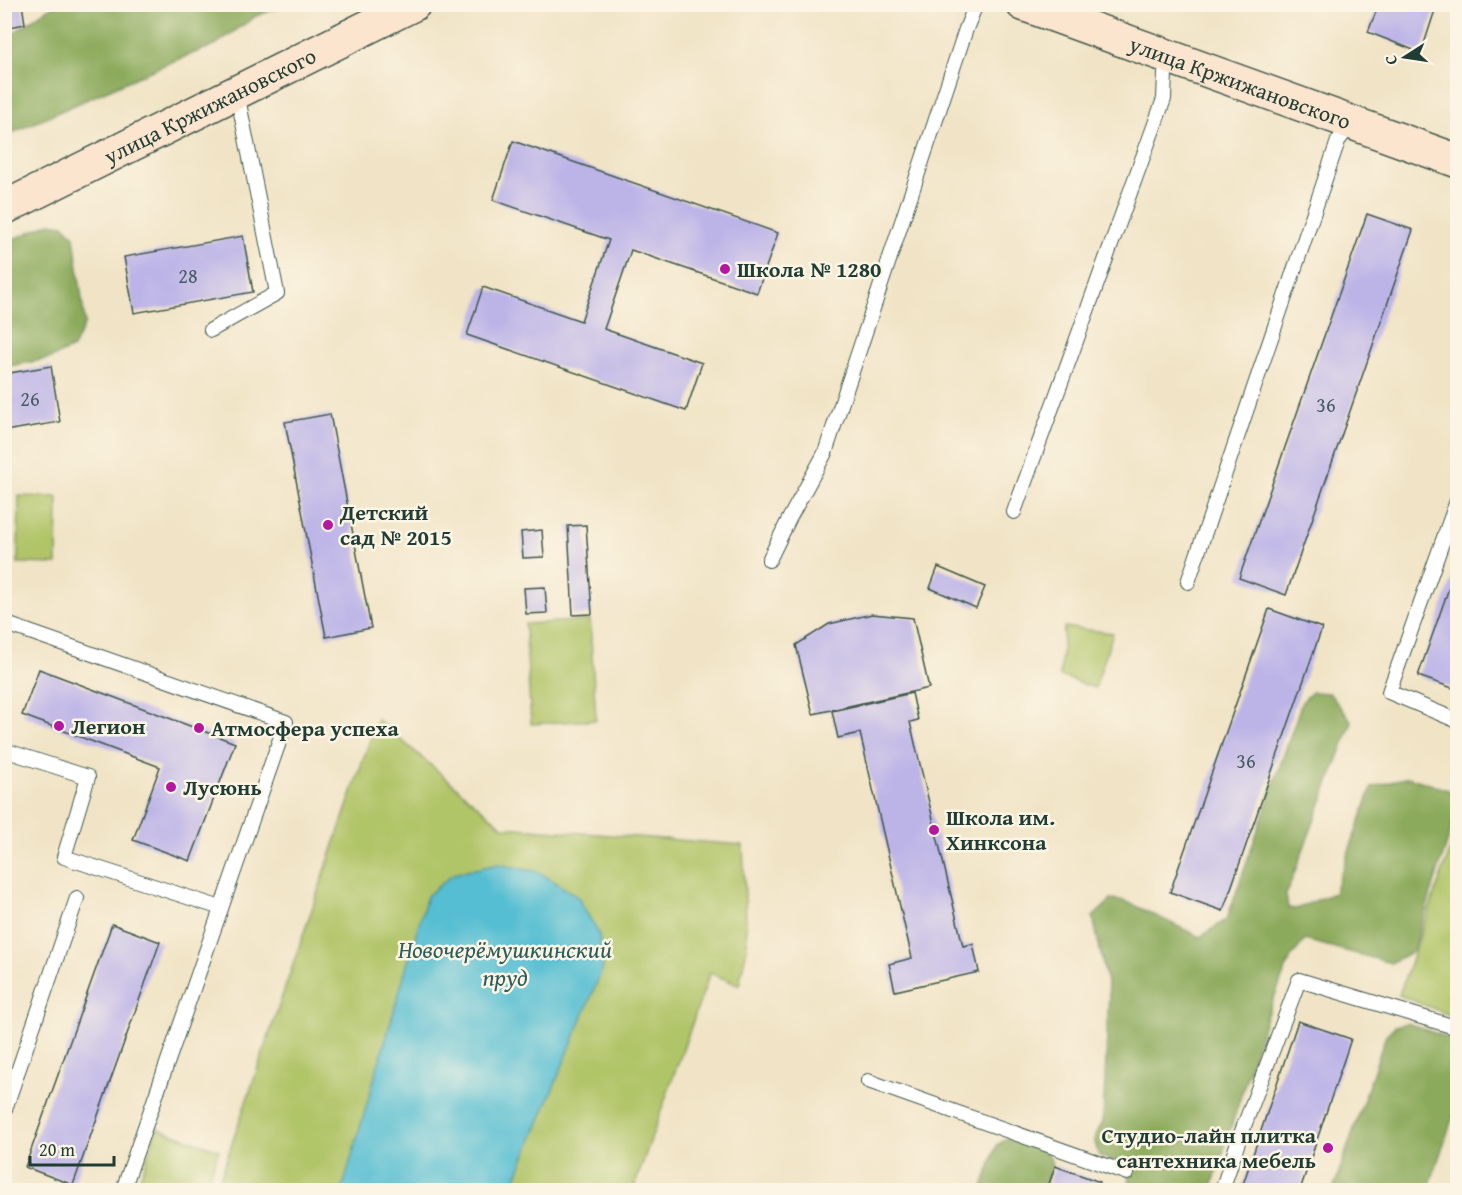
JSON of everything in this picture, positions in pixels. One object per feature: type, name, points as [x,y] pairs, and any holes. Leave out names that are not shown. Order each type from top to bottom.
[{"type":"street","name":"улица Кржижановского","points":[[4,208],[414,4]]},
{"type":"street","name":"улица Кржижановского","points":[[1023,4],[1458,161]]},
{"type":"lane","points":[[769,560],[825,453],[958,51],[976,4]]},
{"type":"lane","points":[[1014,512],[1164,99],[1165,73],[1172,58]]},
{"type":"lane","points":[[211,330],[277,292],[238,92]]},
{"type":"lane","points":[[1188,582],[1338,141],[1352,123]]},
{"type":"lane","points":[[1458,498],[1389,692],[1458,721]]},
{"type":"lane","points":[[4,623],[286,722],[123,1191]]},
{"type":"lane","points":[[4,750],[88,777],[64,857],[221,908]]},
{"type":"lane","points":[[4,1112],[77,898]]},
{"type":"lane","points":[[1222,1191],[1299,980],[1458,1028]]},
{"type":"lane","points":[[868,1081],[1127,1173]]},
{"type":"green space","points":[[57,4],[286,5],[256,16],[215,45],[166,64],[5,136],[5,37]]},
{"type":"green space","points":[[50,223],[64,225],[74,236],[85,323],[73,348],[51,358],[5,367],[5,243]]},
{"type":"green space","points":[[19,496],[58,497],[57,564],[18,563]]},
{"type":"green space","points":[[590,620],[596,720],[531,724],[525,624]]},
{"type":"green space","points":[[1064,627],[1113,633],[1095,688],[1060,676]]},
{"type":"green space","points":[[1312,692],[1329,693],[1352,722],[1286,895],[1288,908],[1296,909],[1334,893],[1372,787],[1408,777],[1449,790],[1457,811],[1413,951],[1391,963],[1305,940],[1291,957],[1266,1017],[1211,1190],[1126,1190],[1130,1179],[1123,1164],[1099,1156],[1094,1139],[1103,1121],[1109,992],[1093,917],[1112,899],[1125,901],[1200,937],[1227,919],[1302,702]]},
{"type":"green space","points":[[377,719],[503,827],[743,845],[747,948],[739,985],[710,973],[633,1190],[216,1190]]},
{"type":"green space","points":[[1457,831],[1457,1018],[1399,995]]},
{"type":"green space","points":[[1407,1023],[1457,1041],[1457,1105],[1428,1190],[1333,1190],[1386,1035],[1395,1026]]},
{"type":"green space","points":[[157,1128],[219,1150],[205,1190],[136,1190]]},
{"type":"green space","points":[[1007,1139],[1048,1153],[1052,1164],[1044,1188],[1046,1190],[982,1190],[997,1145]]},
{"type":"water","name":"Новочерёмушкинский пруд","points":[[498,864],[539,872],[577,896],[599,934],[603,968],[511,1190],[342,1190],[427,896],[453,874]]},
{"type":"building","points":[[5,4],[22,4],[25,24],[5,28]]},
{"type":"building","points":[[1379,4],[1437,4],[1421,53],[1368,32]]},
{"type":"building","name":"Школа № 1280","points":[[513,141],[778,233],[757,293],[631,250],[604,329],[702,363],[686,411],[467,335],[483,287],[581,321],[609,240],[493,200]]},
{"type":"building","points":[[1367,214],[1413,230],[1286,595],[1239,578]]},
{"type":"building","points":[[243,236],[253,292],[134,313],[124,257]]},
{"type":"building","points":[[51,366],[60,422],[4,431],[4,374]]},
{"type":"building","name":"Детский сад № 2015","points":[[330,414],[371,628],[326,637],[285,422]]},
{"type":"building","points":[[586,525],[592,614],[573,615],[568,526]]},
{"type":"building","points":[[542,530],[544,557],[523,558],[521,532]]},
{"type":"building","points":[[1458,565],[1458,690],[1418,676]]},
{"type":"building","points":[[938,567],[985,587],[976,608],[930,588]]},
{"type":"building","points":[[545,587],[547,613],[526,614],[524,588]]},
{"type":"building","points":[[1269,609],[1322,628],[1223,911],[1170,892]]},
{"type":"building","points":[[872,614],[913,618],[929,688],[813,714],[796,645],[829,624]]},
{"type":"building","points":[[39,669],[235,743],[190,861],[133,840],[160,767],[22,715]]},
{"type":"building","points":[[912,693],[918,720],[910,722],[963,946],[973,944],[979,972],[895,991],[889,964],[912,958],[860,733],[838,738],[832,711]]},
{"type":"building","points":[[112,924],[160,942],[73,1185],[25,1167]]},
{"type":"building","points":[[1298,1021],[1351,1039],[1300,1190],[1241,1190]]},
{"type":"building","points":[[1055,1166],[1100,1182],[1097,1190],[1066,1190],[1049,1184]]},
{"type":"place","name":"Школа № 1280","points":[[725,269]]},
{"type":"place","name":"Детский сад № 2015","points":[[328,525]]},
{"type":"place","name":"Легион","points":[[59,726]]},
{"type":"place","name":"Атмосфера успеха","points":[[199,728]]},
{"type":"place","name":"Лусюнь","points":[[171,787]]},
{"type":"place","name":"Школа им. Хинксона","points":[[934,830]]},
{"type":"place","name":"Студио-лайн плитка сантехника мебель","points":[[1328,1148]]}]
